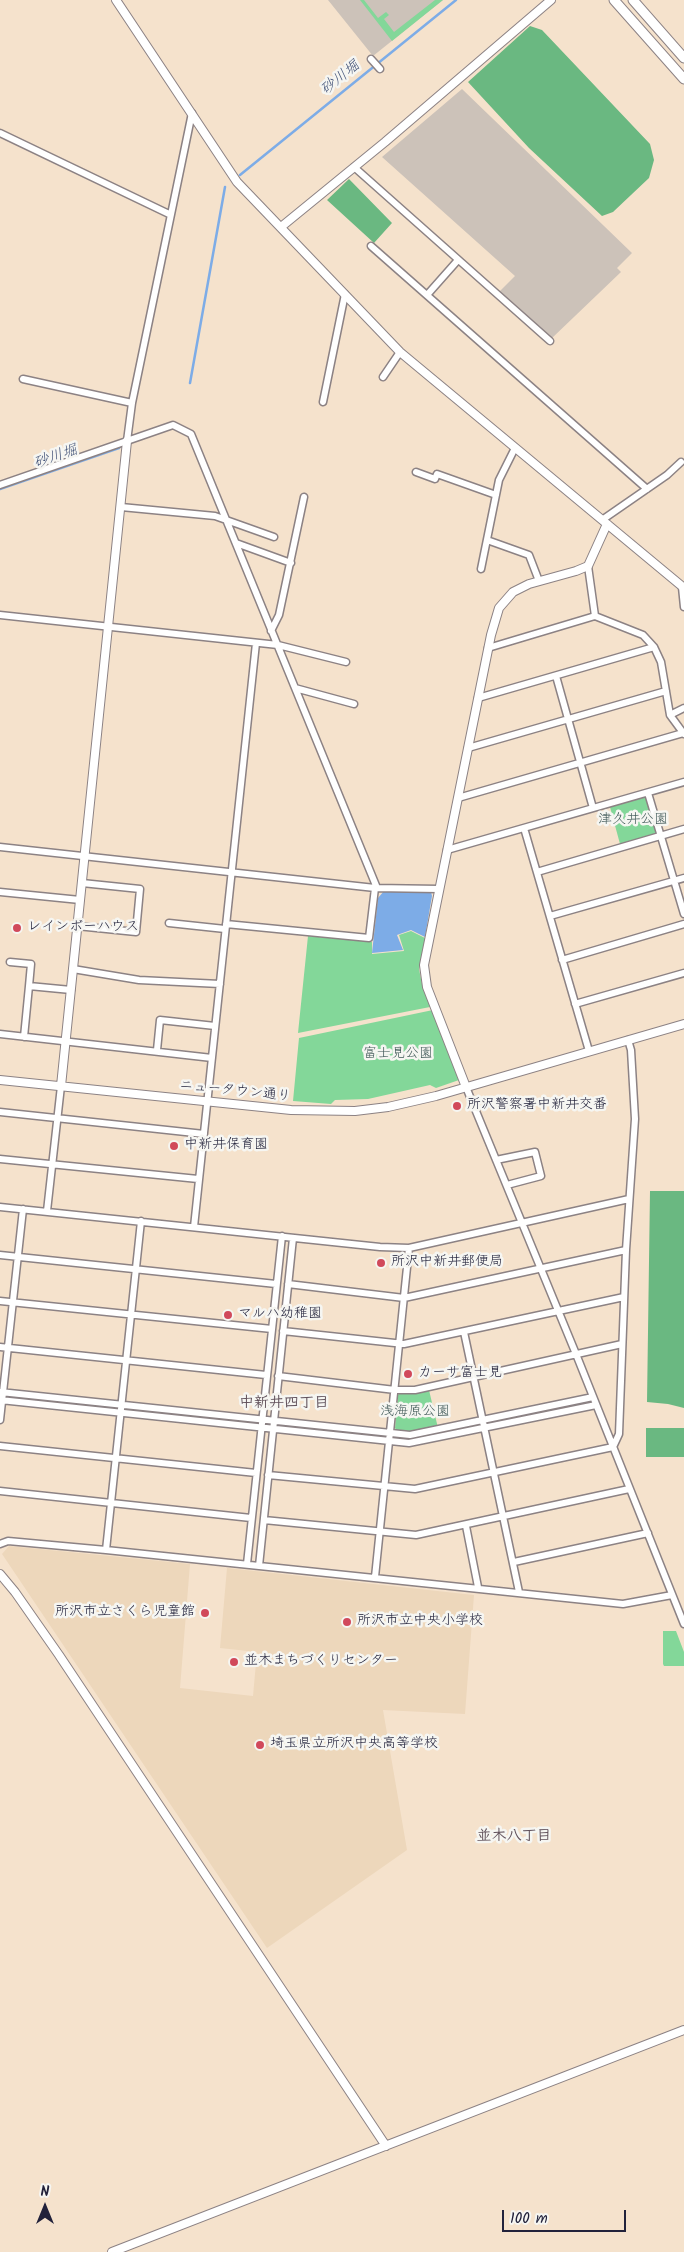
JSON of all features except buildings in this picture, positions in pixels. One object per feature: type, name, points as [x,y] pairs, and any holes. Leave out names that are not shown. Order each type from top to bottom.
[{"type":"main road","points":[[614,0],[684,79]]},
{"type":"main road","points":[[633,0],[684,58]]},
{"type":"street","points":[[116,0],[237,182],[400,352],[683,587],[684,607]]},
{"type":"street","points":[[282,227],[551,0]]},
{"type":"street","points":[[371,59],[380,69]]},
{"type":"street","points":[[47,1211],[127,441],[132,404],[192,113]]},
{"type":"street","points":[[0,133],[170,214]]},
{"type":"street","points":[[354,167],[550,341]]},
{"type":"street","points":[[371,246],[647,489]]},
{"type":"street","points":[[427,295],[458,260]]},
{"type":"street","points":[[323,402],[345,294]]},
{"type":"street","points":[[383,377],[400,352]]},
{"type":"street","points":[[23,379],[132,404]]},
{"type":"street","points":[[0,485],[173,425],[191,434],[376,888],[369,938],[169,923]]},
{"type":"street","points":[[481,569],[499,480],[515,448]]},
{"type":"street","points":[[595,616],[588,566],[605,522],[681,462]]},
{"type":"street","points":[[416,472],[435,478],[437,474],[496,495]]},
{"type":"street","points":[[271,630],[279,615],[304,497]]},
{"type":"street","points":[[121,507],[225,518],[274,537]]},
{"type":"street","points":[[487,540],[529,555],[539,581]]},
{"type":"street","points":[[236,543],[291,563]]},
{"type":"street","points":[[588,566],[519,588],[502,602],[496,614],[425,957],[424,978],[466,1087],[684,1624]]},
{"type":"street","points":[[0,615],[278,645],[346,662]]},
{"type":"street","points":[[458,798],[684,734],[670,715],[661,662],[654,647],[643,635],[595,616],[488,648]]},
{"type":"street","points":[[194,1227],[256,643]]},
{"type":"street","points":[[478,698],[654,647]]},
{"type":"street","points":[[556,676],[593,808]]},
{"type":"street","points":[[295,688],[354,704]]},
{"type":"street","points":[[468,748],[666,691]]},
{"type":"street","points":[[670,715],[684,708]]},
{"type":"street","points":[[448,850],[684,782]]},
{"type":"street","points":[[648,793],[684,914]]},
{"type":"street","points":[[524,828],[589,1051]]},
{"type":"street","points":[[537,872],[684,829]]},
{"type":"street","points":[[0,847],[376,888],[439,889]]},
{"type":"street","points":[[550,916],[684,878]]},
{"type":"street","points":[[77,926],[136,932],[140,889],[82,883]]},
{"type":"street","points":[[0,892],[80,900]]},
{"type":"street","points":[[562,960],[684,924]]},
{"type":"street","points":[[10,962],[31,964],[24,1037]]},
{"type":"street","points":[[73,969],[139,980],[220,984]]},
{"type":"street","points":[[575,1004],[684,973]]},
{"type":"street","points":[[29,986],[71,990]]},
{"type":"street","points":[[157,1050],[160,1020],[215,1026]]},
{"type":"street","name":"ニュータウン通り","points":[[0,1080],[300,1111],[355,1111],[405,1104],[684,1024]]},
{"type":"street","points":[[0,1034],[157,1050],[212,1058]]},
{"type":"street","points":[[613,1447],[619,1434],[628,1199],[635,1112],[631,1050],[628,1040]]},
{"type":"street","points":[[0,1112],[204,1134]]},
{"type":"street","points":[[496,1160],[535,1152],[541,1176],[506,1185]]},
{"type":"street","points":[[0,1159],[198,1179]]},
{"type":"street","points":[[0,1207],[380,1248],[409,1248],[628,1199]]},
{"type":"street","points":[[0,1420],[4,1347],[18,1257],[22,1209]]},
{"type":"street","points":[[106,1550],[141,1221]]},
{"type":"street","points":[[247,1564],[282,1236]]},
{"type":"street","points":[[259,1566],[293,1238]]},
{"type":"street","points":[[375,1577],[409,1248]]},
{"type":"street","points":[[288,1284],[404,1298],[626,1250]]},
{"type":"street","points":[[0,1255],[276,1284]]},
{"type":"street","points":[[283,1331],[404,1344],[624,1297]]},
{"type":"street","points":[[0,1301],[272,1329]]},
{"type":"street","points":[[464,1332],[519,1592]]},
{"type":"street","points":[[278,1376],[395,1390],[415,1390],[622,1344]]},
{"type":"street","points":[[4,1347],[266,1375]]},
{"type":"street","points":[[1,1392],[390,1433],[417,1434],[593,1397]]},
{"type":"street","points":[[1,1400],[417,1443],[596,1405]]},
{"type":"street","points":[[0,1446],[256,1473]]},
{"type":"street","points":[[268,1475],[414,1490],[613,1447]]},
{"type":"street","points":[[264,1520],[416,1536],[630,1489]]},
{"type":"street","points":[[0,1492],[251,1518]]},
{"type":"street","points":[[466,1526],[478,1587]]},
{"type":"street","points":[[514,1562],[648,1533]]},
{"type":"street","points":[[0,1544],[8,1541],[106,1550],[478,1587],[623,1604],[672,1594]]},
{"type":"street","points":[[0,1574],[15,1592],[59,1655],[386,2146]]},
{"type":"street","points":[[112,2252],[684,2030]]},
{"type":"shaded area","points":[[328,0],[443,0],[373,56]]},
{"type":"shaded area","points":[[462,89],[632,253],[617,268],[621,272],[551,339],[499,292],[515,276],[382,157]]},
{"type":"shaded area","name":"埼玉県立所沢中央高等学校","points":[[9,1546],[190,1564],[180,1688],[253,1696],[257,1652],[220,1648],[227,1568],[474,1595],[465,1714],[383,1710],[407,1850],[267,1948],[2,1554]]},
{"type":"green space","points":[[360,0],[364,0],[378,18],[386,12],[389,15],[384,19],[394,32],[435,0],[443,0],[392,41]]},
{"type":"green space","points":[[530,26],[542,30],[650,144],[654,160],[649,178],[613,212],[602,216],[529,148],[468,82]]},
{"type":"green space","points":[[349,179],[392,223],[374,243],[327,200]]},
{"type":"green space","name":"津久井公園","points":[[646,797],[657,834],[620,844],[610,807]]},
{"type":"green space","points":[[411,931],[425,938],[419,969],[430,1007],[298,1033],[308,936],[372,942],[372,954],[404,951],[399,935]]},
{"type":"green space","name":"富士見公園","points":[[433,1010],[459,1080],[436,1088],[430,1085],[368,1099],[335,1100],[331,1104],[293,1101],[299,1038]]},
{"type":"green space","points":[[650,1191],[684,1191],[684,1408],[647,1402]]},
{"type":"green space","name":"浅海原公園","points":[[429,1390],[438,1428],[412,1432],[397,1431],[395,1428],[398,1395],[400,1393]]},
{"type":"green space","points":[[646,1428],[684,1428],[684,1457],[646,1457]]},
{"type":"green space","points":[[663,1631],[676,1631],[684,1652],[684,1666],[664,1666]]},
{"type":"water","points":[[384,891],[431,892],[432,896],[425,937],[411,930],[397,935],[403,950],[372,953],[378,898]]},
{"type":"waterway","name":"砂川堀","points":[[240,175],[456,0]]},
{"type":"waterway","name":"砂川堀","points":[[190,383],[225,187]]},
{"type":"waterway","name":"砂川堀","points":[[0,489],[119,448]]},
{"type":"place","name":"レインボーハウス","points":[[17,928]]},
{"type":"place","name":"所沢警察署中新井交番","points":[[457,1106]]},
{"type":"place","name":"中新井保育園","points":[[174,1146]]},
{"type":"place","name":"所沢中新井郵便局","points":[[381,1263]]},
{"type":"place","name":"マルハ幼稚園","points":[[228,1315]]},
{"type":"place","name":"カーサ富士見","points":[[408,1374]]},
{"type":"place","name":"所沢市立さくら児童館","points":[[205,1613]]},
{"type":"place","name":"所沢市立中央小学校","points":[[347,1622]]},
{"type":"place","name":"並木まちづくりセンター","points":[[234,1662]]},
{"type":"place","name":"埼玉県立所沢中央高等学校","points":[[260,1745]]},
{"type":"district","name":"中新井四丁目","points":[[284,1404]]},
{"type":"district","name":"並木八丁目","points":[[514,1837]]}]
